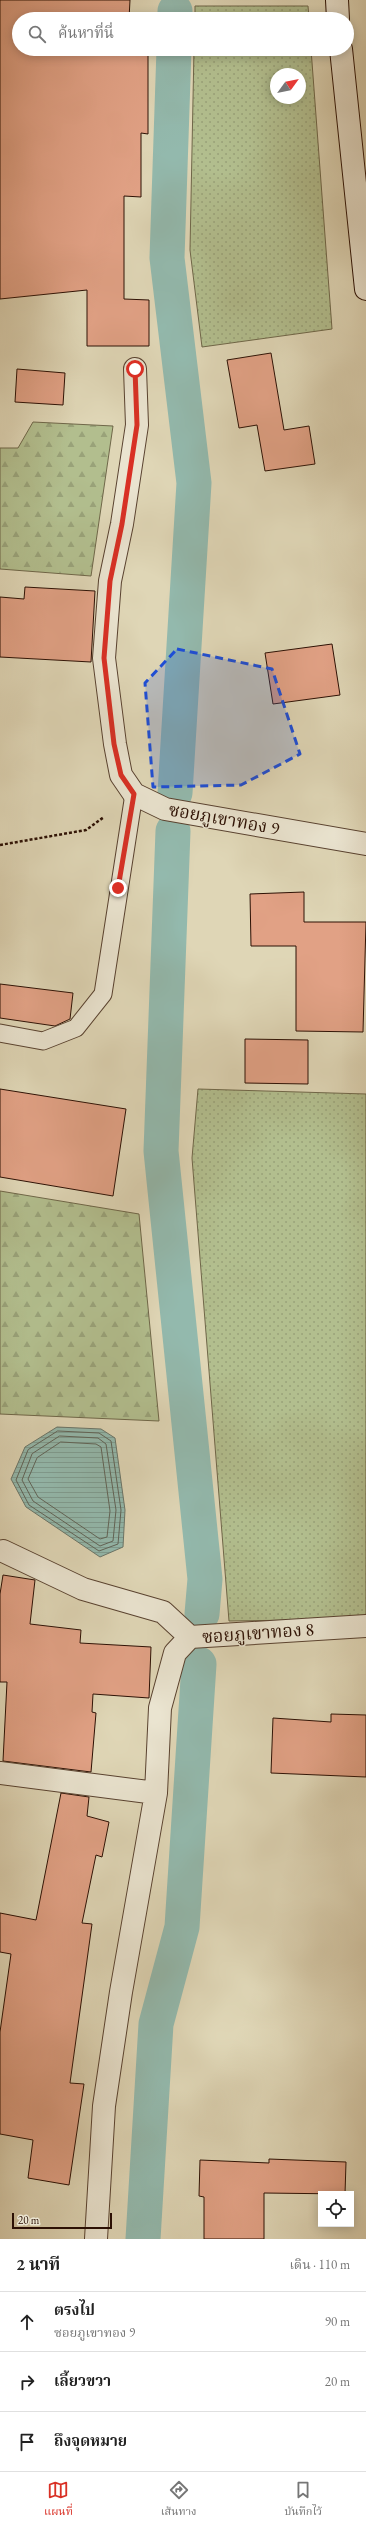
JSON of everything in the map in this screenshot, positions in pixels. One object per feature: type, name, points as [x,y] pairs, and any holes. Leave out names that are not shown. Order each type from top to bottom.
[{"type":"street","points":[[337,0],[338,12]]},
{"type":"street","points":[[342,56],[366,288]]},
{"type":"street","name":"ซอยภูเขาทอง 9","points":[[135,369],[137,425],[122,524],[110,581],[104,658],[114,744],[121,775],[134,794],[165,809],[366,844]]},
{"type":"street","name":"ซอยภูเขาทอง 8","points":[[1,1551],[83,1589],[163,1612],[190,1637],[366,1626]]},
{"type":"street","points":[[96,2239],[104,2106],[121,1992],[156,1793],[160,1708],[175,1653],[190,1637]]},
{"type":"street","points":[[0,1773],[156,1793]]},
{"type":"lane","points":[[0,1034],[43,1041],[76,1028],[103,994],[134,794]]},
{"type":"path","points":[[0,845],[86,830],[134,794]]},
{"type":"highlighted area","points":[[177,649],[272,669],[300,754],[241,785],[153,787],[145,683]]},
{"type":"green space","points":[[195,6],[308,6],[308,12],[195,12]]},
{"type":"green space","points":[[194,56],[312,56],[332,329],[202,347],[190,250]]},
{"type":"green space","points":[[33,422],[113,426],[91,576],[0,569],[0,448],[18,448]]},
{"type":"green space","points":[[198,1089],[366,1094],[366,1619],[229,1621],[192,1158]]},
{"type":"green space","points":[[0,1191],[139,1214],[159,1421],[0,1414]]},
{"type":"water","points":[[57,1427],[101,1429],[115,1438],[125,1510],[123,1547],[100,1557],[26,1507],[11,1479],[25,1447]]},
{"type":"building","points":[[0,0],[130,0],[129,12],[12,12],[12,56],[148,56],[148,134],[141,133],[141,197],[124,196],[124,299],[149,300],[149,346],[87,346],[87,290],[0,299]]},
{"type":"building","points":[[271,353],[284,430],[309,426],[315,464],[265,471],[257,425],[239,428],[227,360]]},
{"type":"building","points":[[17,369],[65,373],[63,405],[15,402]]},
{"type":"building","points":[[25,587],[95,591],[91,662],[0,657],[0,597],[24,599]]},
{"type":"building","points":[[332,644],[340,695],[273,704],[265,653]]},
{"type":"building","points":[[304,892],[304,922],[366,922],[363,1032],[296,1031],[296,946],[251,946],[250,894]]},
{"type":"building","points":[[0,984],[73,993],[70,1019],[55,1026],[0,1018]]},
{"type":"building","points":[[245,1039],[308,1040],[308,1084],[245,1083]]},
{"type":"building","points":[[0,1089],[126,1109],[113,1196],[0,1177]]},
{"type":"building","points":[[3,1575],[35,1580],[30,1624],[81,1630],[80,1643],[151,1647],[149,1698],[93,1694],[92,1712],[96,1713],[91,1772],[3,1761],[7,1682],[0,1682],[0,1594]]},
{"type":"building","points":[[331,1714],[366,1715],[366,1777],[271,1773],[273,1718],[331,1722]]},
{"type":"building","points":[[61,1793],[89,1797],[87,1816],[109,1822],[102,1857],[96,1855],[82,1923],[92,1924],[70,2083],[84,2084],[69,2185],[28,2178],[33,2140],[0,2134],[0,2032],[11,1954],[0,1952],[0,1913],[36,1920]]},
{"type":"building","points":[[269,2159],[346,2162],[345,2191],[318,2191],[318,2194],[264,2193],[264,2239],[204,2239],[204,2197],[199,2196],[200,2160],[269,2163]]},
{"type":"waterway","points":[[174,56],[167,258],[194,483],[175,793]]},
{"type":"waterway","points":[[173,831],[161,1151],[205,1579],[202,1614]]},
{"type":"waterway","points":[[143,2239],[156,2024],[182,1927],[199,1664]]},
{"type":"route","points":[[118,888],[134,794],[121,775],[114,744],[104,658],[110,581],[122,524],[137,425],[135,369]]}]
